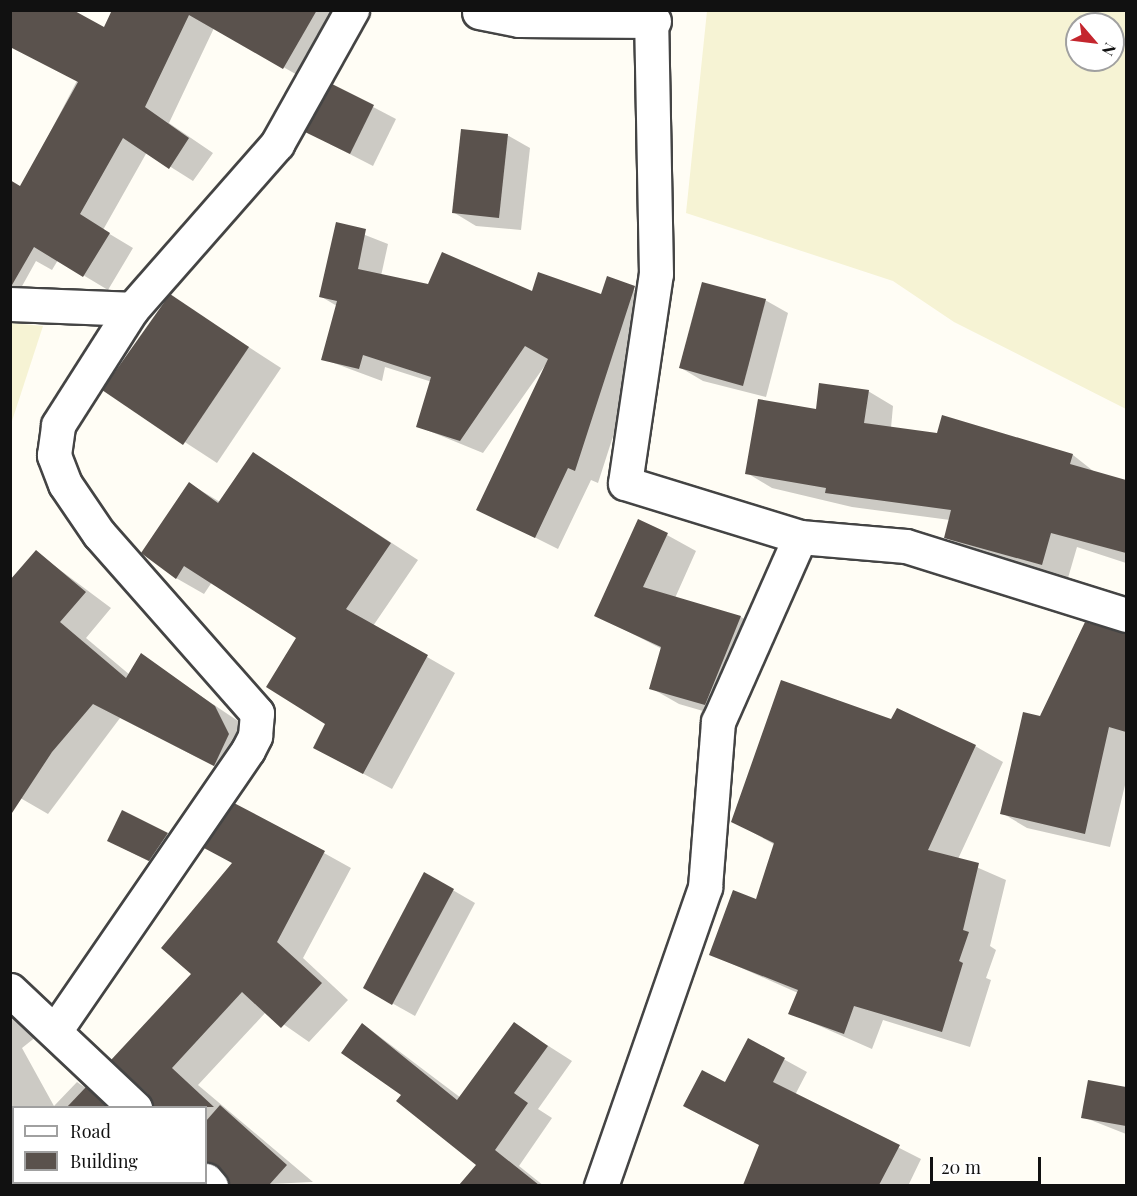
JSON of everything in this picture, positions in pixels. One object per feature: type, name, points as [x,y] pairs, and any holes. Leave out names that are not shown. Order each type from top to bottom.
[{"type":"street","points":[[57,1028],[255,736],[257,713],[99,534],[65,484],[54,455],[58,425],[132,309],[276,144],[352,10]]},
{"type":"street","points":[[479,12],[519,20],[652,16],[656,274],[625,483],[800,537],[906,546],[1126,615]]},
{"type":"street","points":[[10,304],[132,309]]},
{"type":"street","points":[[602,1185],[705,887],[718,722],[800,537]]},
{"type":"street","points":[[10,990],[57,1028],[134,1106]]},
{"type":"shaded area","points":[[707,11],[1126,11],[1126,409],[954,322],[893,281],[686,213]]},
{"type":"shaded area","points":[[10,323],[43,326],[11,424]]},
{"type":"building","points":[[10,10],[73,10],[104,27],[112,10],[317,10],[283,69],[189,15],[145,107],[189,138],[169,169],[123,138],[80,214],[110,233],[83,277],[34,247],[12,285],[10,180],[20,186],[78,82],[10,47]]},
{"type":"building","points":[[332,84],[374,105],[350,154],[305,132]]},
{"type":"building","points":[[461,129],[508,134],[499,218],[452,213]]},
{"type":"building","points":[[336,222],[366,229],[358,269],[428,284],[442,252],[532,291],[538,272],[601,294],[607,276],[635,286],[575,471],[568,468],[535,538],[476,510],[548,359],[525,346],[460,441],[416,427],[431,377],[363,355],[359,369],[321,360],[337,301],[319,297]]},
{"type":"building","points":[[702,282],[766,299],[743,386],[679,368]]},
{"type":"building","points":[[170,294],[249,347],[183,445],[102,390]]},
{"type":"building","points":[[819,383],[869,390],[864,423],[937,433],[942,415],[1073,454],[1070,464],[1126,480],[1126,553],[1051,533],[1042,565],[944,538],[951,510],[825,493],[826,488],[745,474],[758,399],[816,409]]},
{"type":"building","points":[[253,452],[391,543],[346,609],[428,655],[363,774],[313,748],[325,724],[266,687],[296,638],[184,566],[176,579],[141,553],[189,482],[218,503]]},
{"type":"building","points":[[638,519],[668,533],[643,587],[741,616],[705,705],[649,689],[661,647],[594,616]]},
{"type":"building","points":[[36,550],[86,592],[60,622],[126,678],[141,653],[215,706],[229,734],[214,766],[93,704],[52,752],[10,816],[10,580]]},
{"type":"building","points":[[1085,622],[1126,633],[1126,732],[1109,727],[1085,834],[1000,814],[1023,712],[1040,716]]},
{"type":"building","points":[[781,680],[891,719],[897,708],[976,745],[928,850],[979,863],[963,930],[969,932],[959,961],[963,963],[942,1032],[854,1006],[844,1034],[788,1014],[798,990],[709,955],[733,890],[756,899],[774,843],[731,822]]},
{"type":"building","points":[[234,803],[325,851],[277,942],[322,983],[281,1028],[242,992],[172,1068],[214,1107],[153,1106],[148,1094],[111,1060],[191,974],[161,948],[232,863],[204,848]]},
{"type":"building","points":[[122,810],[168,833],[149,861],[107,841]]},
{"type":"building","points":[[424,872],[454,889],[392,1005],[363,988]]},
{"type":"building","points":[[514,1022],[548,1046],[514,1093],[528,1103],[495,1150],[539,1185],[459,1185],[476,1165],[396,1101],[401,1095],[341,1053],[362,1023],[457,1100]]},
{"type":"building","points":[[748,1038],[785,1058],[773,1082],[900,1145],[879,1185],[743,1185],[759,1145],[683,1106],[702,1070],[725,1082]]},
{"type":"building","points":[[1088,1080],[1126,1087],[1126,1126],[1081,1118]]},
{"type":"building","points":[[86,1087],[106,1106],[68,1106]]},
{"type":"building","points":[[220,1105],[287,1165],[269,1185],[229,1185],[220,1168],[207,1162],[207,1120]]}]
